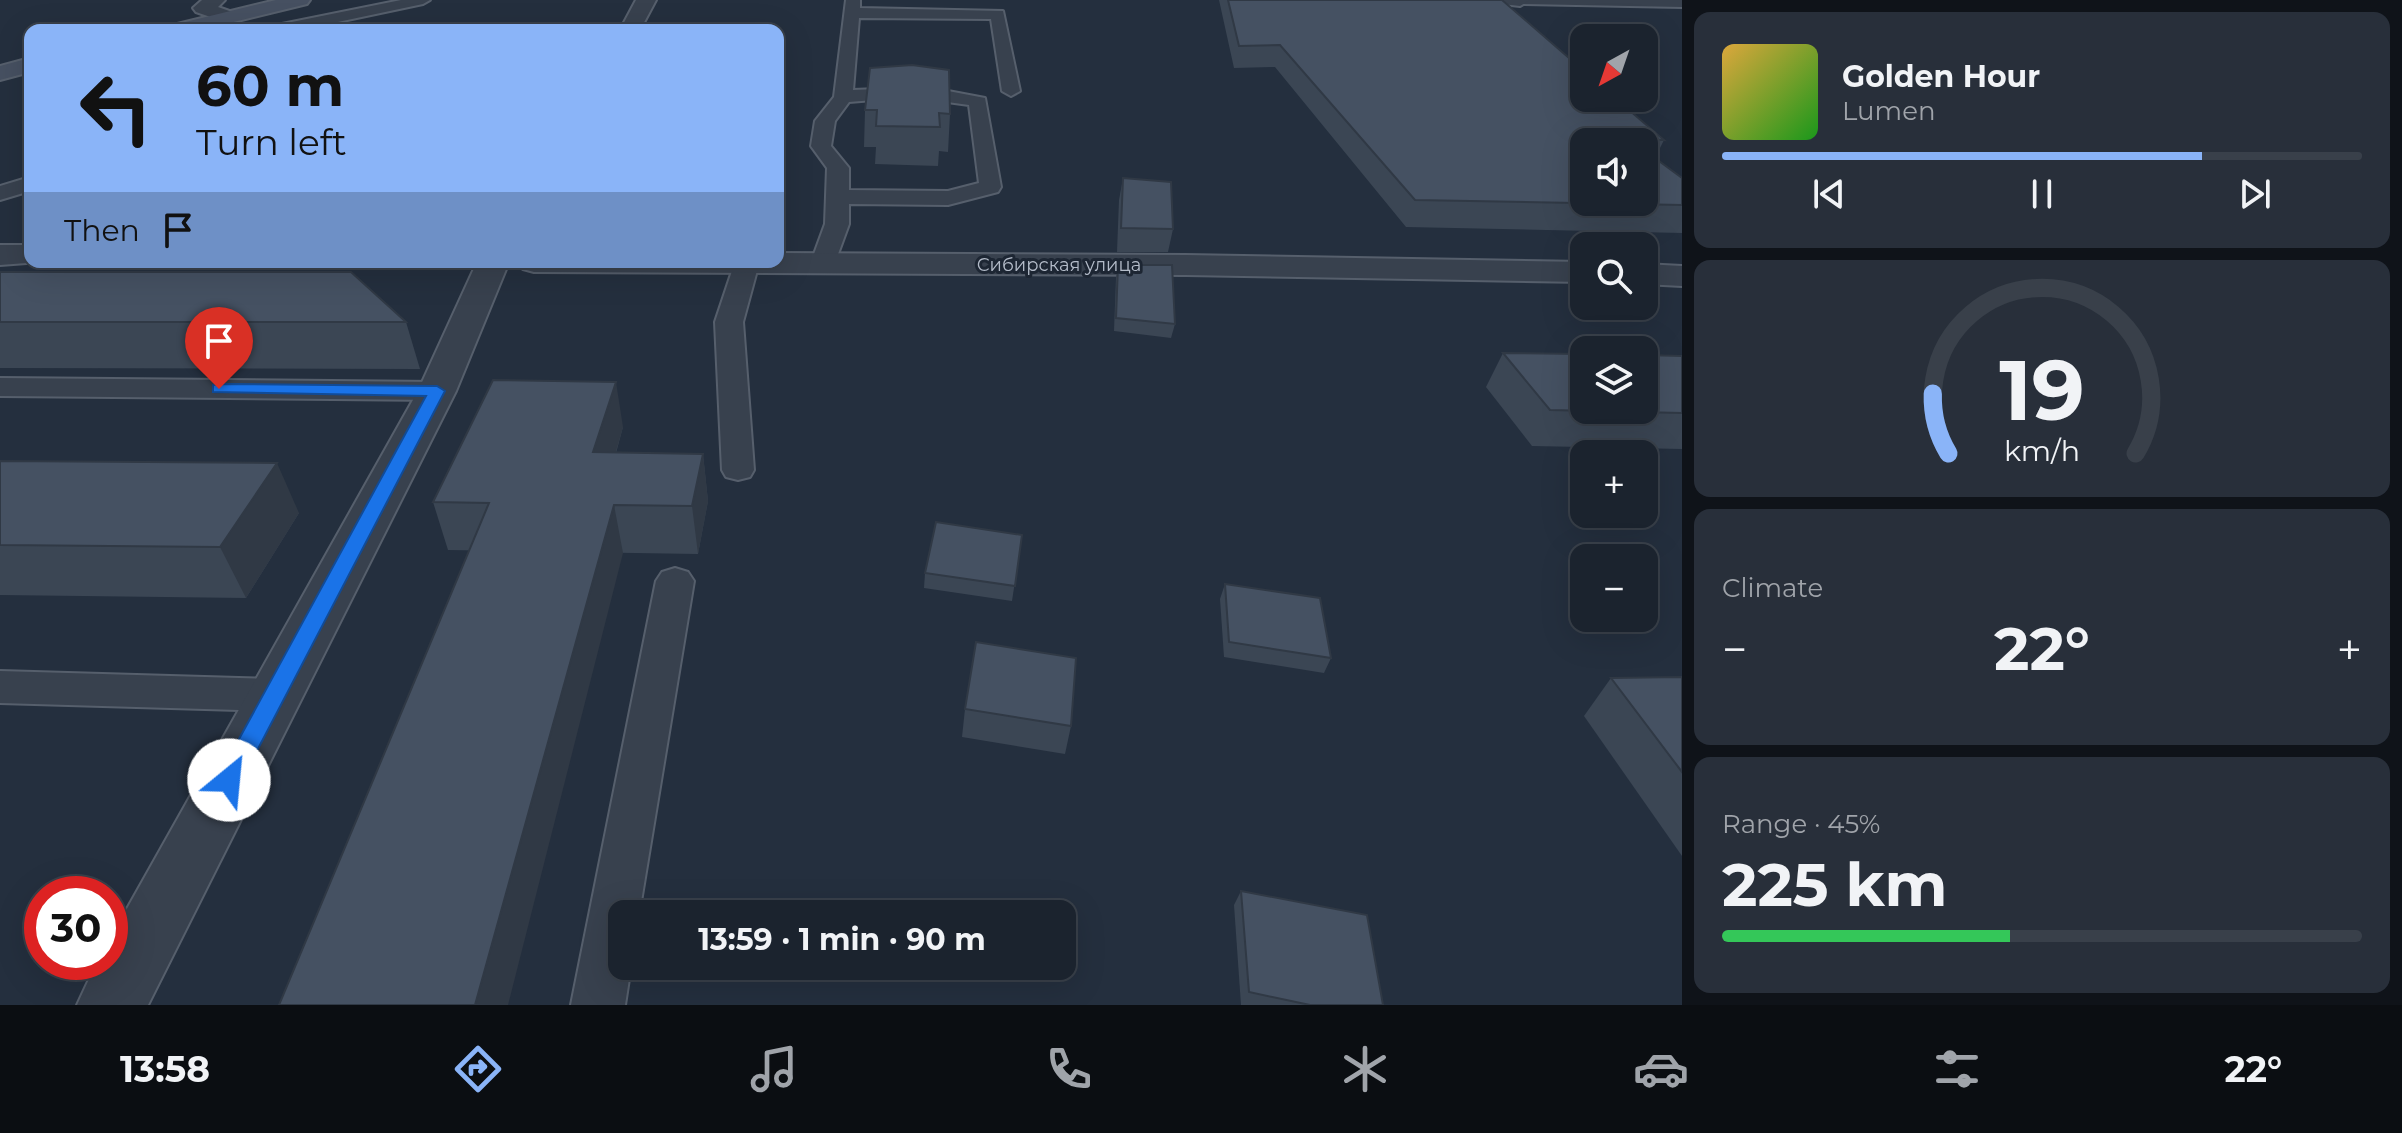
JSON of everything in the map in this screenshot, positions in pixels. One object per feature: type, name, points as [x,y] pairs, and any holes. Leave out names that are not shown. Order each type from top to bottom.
[{"type":"main road","points":[[204,24],[300,0]]},
{"type":"main road","points":[[0,73],[24,67]]},
{"type":"street","points":[[215,0],[203,8],[228,17]]},
{"type":"street","points":[[632,24],[646,0]]},
{"type":"street","points":[[1509,0],[1520,0]]},
{"type":"street","points":[[0,255],[24,255]]},
{"type":"street","name":"Сибирская улица","points":[[784,264],[1186,265],[1570,272]]},
{"type":"street","points":[[111,1005],[437,391],[490,268]]},
{"type":"street","points":[[1658,275],[1682,276]]},
{"type":"lane","points":[[306,24],[423,0]]},
{"type":"lane","points":[[1520,0],[1682,3]]},
{"type":"lane","points":[[822,265],[837,224],[838,168],[821,146],[825,121],[844,88],[852,6],[998,14],[998,85],[844,88]]},
{"type":"lane","points":[[838,197],[948,198],[990,187],[978,102],[944,92],[844,88]]},
{"type":"lane","points":[[0,193],[24,186]]},
{"type":"lane","points":[[738,470],[729,322],[745,268]]},
{"type":"lane","points":[[0,387],[437,391]]},
{"type":"lane","points":[[598,1005],[675,581]]},
{"type":"lane","points":[[0,687],[274,695]]},
{"type":"building","points":[[1228,0],[1502,0],[1570,59],[1570,112],[1631,112],[1650,128],[1570,128],[1570,203],[1415,200],[1280,45],[1239,46]]},
{"type":"building","points":[[912,65],[949,70],[950,114],[939,113],[940,127],[876,126],[877,110],[865,110],[870,68]]},
{"type":"building","points":[[1658,160],[1682,178],[1682,205],[1658,205]]},
{"type":"building","points":[[1123,178],[1171,182],[1173,229],[1121,228]]},
{"type":"building","points":[[1118,265],[1172,265],[1175,324],[1116,318]]},
{"type":"building","points":[[0,272],[351,272],[406,322],[0,322]]},
{"type":"building","points":[[1503,353],[1570,354],[1570,410],[1550,410]]},
{"type":"building","points":[[1658,355],[1682,356],[1682,413],[1658,412]]},
{"type":"building","points":[[493,380],[616,382],[593,452],[703,454],[692,506],[614,505],[475,1005],[279,1005],[489,503],[433,502]]},
{"type":"building","points":[[0,461],[277,463],[220,547],[0,545]]},
{"type":"building","points":[[936,522],[1022,535],[1015,586],[925,573]]},
{"type":"building","points":[[1225,584],[1320,598],[1331,658],[1229,642]]},
{"type":"building","points":[[976,642],[1076,658],[1071,726],[965,709]]},
{"type":"building","points":[[1682,677],[1682,772],[1611,678]]},
{"type":"building","points":[[1241,891],[1367,915],[1383,1005],[1310,1005],[1249,992]]},
{"type":"route","points":[[219,389],[437,391],[229,780]]}]
